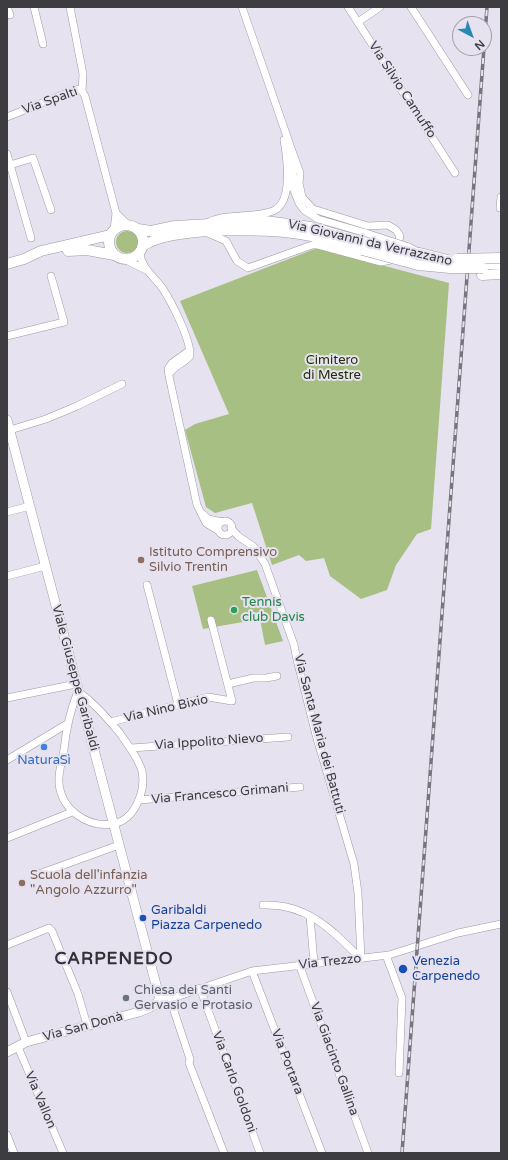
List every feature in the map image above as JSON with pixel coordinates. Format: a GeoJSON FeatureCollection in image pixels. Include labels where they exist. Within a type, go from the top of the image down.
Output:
{"type":"FeatureCollection","features":[{"type":"Feature","properties":{"kind":"main road"},"geometry":{"type":"LineString","coordinates":[[7,264],[24,259],[78,250],[114,255],[126,260],[136,257],[142,250],[143,237],[138,229],[128,225],[118,227],[112,233],[41,251],[24,259]]}},
{"type":"Feature","properties":{"kind":"main road","name":"Via Giovanni da Verrazzano"},"geometry":{"type":"LineString","coordinates":[[138,229],[151,231],[175,226],[286,232],[364,242],[406,254],[420,253],[449,264]]}},
{"type":"Feature","properties":{"kind":"main road","name":"Via Giovanni da Verrazzano"},"geometry":{"type":"LineString","coordinates":[[142,250],[157,238],[206,228]]}},
{"type":"Feature","properties":{"kind":"main road"},"geometry":{"type":"LineString","coordinates":[[112,233],[109,246],[114,255]]}},
{"type":"Feature","properties":{"kind":"main road","name":"Via Giovanni da Verrazzano"},"geometry":{"type":"LineString","coordinates":[[364,242],[418,264],[460,264],[482,269]]}},
{"type":"Feature","properties":{"kind":"main road"},"geometry":{"type":"LineString","coordinates":[[449,264],[501,258]]}},
{"type":"Feature","properties":{"kind":"main road"},"geometry":{"type":"LineString","coordinates":[[418,264],[449,272],[501,268]]}},
{"type":"Feature","properties":{"kind":"main road"},"geometry":{"type":"LineString","coordinates":[[449,264],[482,269],[501,274]]}},
{"type":"Feature","properties":{"kind":"main road"},"geometry":{"type":"LineString","coordinates":[[482,269],[501,264]]}},
{"type":"Feature","properties":{"kind":"street"},"geometry":{"type":"LineString","coordinates":[[8,7],[10,15]]}},
{"type":"Feature","properties":{"kind":"street"},"geometry":{"type":"LineString","coordinates":[[34,7],[42,44]]}},
{"type":"Feature","properties":{"kind":"street","name":"Via Spalti"},"geometry":{"type":"LineString","coordinates":[[7,117],[72,91],[78,89],[82,91],[83,74],[70,7]]}},
{"type":"Feature","properties":{"kind":"street"},"geometry":{"type":"LineString","coordinates":[[242,7],[300,173],[300,190],[307,203],[319,212],[368,226],[388,225],[393,227],[400,236],[394,257],[391,260],[381,262],[324,246],[312,245],[248,268],[240,264],[226,241],[206,228],[222,217],[267,213],[282,205],[286,193],[288,169],[283,125]]}},
{"type":"Feature","properties":{"kind":"street","name":"Via Silvio Camuffo"},"geometry":{"type":"LineString","coordinates":[[348,7],[455,173]]}},
{"type":"Feature","properties":{"kind":"street"},"geometry":{"type":"LineString","coordinates":[[358,22],[380,7]]}},
{"type":"Feature","properties":{"kind":"street"},"geometry":{"type":"LineString","coordinates":[[411,7],[468,95]]}},
{"type":"Feature","properties":{"kind":"street"},"geometry":{"type":"LineString","coordinates":[[82,91],[85,96],[116,213],[112,233]]}},
{"type":"Feature","properties":{"kind":"street"},"geometry":{"type":"LineString","coordinates":[[292,151],[294,188],[299,203],[304,210],[318,219],[364,242]]}},
{"type":"Feature","properties":{"kind":"street"},"geometry":{"type":"LineString","coordinates":[[7,154],[31,238]]}},
{"type":"Feature","properties":{"kind":"street"},"geometry":{"type":"LineString","coordinates":[[10,165],[33,158],[51,210]]}},
{"type":"Feature","properties":{"kind":"street"},"geometry":{"type":"LineString","coordinates":[[500,208],[501,197]]}},
{"type":"Feature","properties":{"kind":"street"},"geometry":{"type":"LineString","coordinates":[[116,213],[128,225]]}},
{"type":"Feature","properties":{"kind":"street"},"geometry":{"type":"LineString","coordinates":[[142,250],[141,261],[164,290],[187,338],[190,350],[185,356],[172,363],[168,369],[199,509],[206,523],[222,534],[230,534],[241,538]]}},
{"type":"Feature","properties":{"kind":"street"},"geometry":{"type":"LineString","coordinates":[[126,260],[148,271]]}},
{"type":"Feature","properties":{"kind":"street"},"geometry":{"type":"LineString","coordinates":[[7,336],[64,322],[51,276]]}},
{"type":"Feature","properties":{"kind":"street"},"geometry":{"type":"LineString","coordinates":[[8,425],[46,419],[71,409],[122,384]]}},
{"type":"Feature","properties":{"kind":"street","name":"Viale Giuseppe Garibaldi"},"geometry":{"type":"LineString","coordinates":[[8,425],[158,990],[159,1001]]}},
{"type":"Feature","properties":{"kind":"street"},"geometry":{"type":"LineString","coordinates":[[7,512],[30,506]]}},
{"type":"Feature","properties":{"kind":"street"},"geometry":{"type":"LineString","coordinates":[[199,509],[208,519],[228,523],[231,528],[230,533],[226,535]]}},
{"type":"Feature","properties":{"kind":"street"},"geometry":{"type":"LineString","coordinates":[[219,531],[219,525],[222,522]]}},
{"type":"Feature","properties":{"kind":"street","name":"Via Santa Maria dei Battuti"},"geometry":{"type":"LineString","coordinates":[[231,528],[241,538],[254,547],[265,564],[294,644],[316,735],[354,864],[358,893],[361,959]]}},
{"type":"Feature","properties":{"kind":"street"},"geometry":{"type":"LineString","coordinates":[[7,576],[45,566]]}},
{"type":"Feature","properties":{"kind":"street"},"geometry":{"type":"LineString","coordinates":[[147,585],[178,704]]}},
{"type":"Feature","properties":{"kind":"street","name":"Via Nino Bixio"},"geometry":{"type":"LineString","coordinates":[[111,722],[208,697],[232,702],[211,620]]}},
{"type":"Feature","properties":{"kind":"street"},"geometry":{"type":"LineString","coordinates":[[228,684],[253,678],[277,676]]}},
{"type":"Feature","properties":{"kind":"street"},"geometry":{"type":"LineString","coordinates":[[7,698],[77,688]]}},
{"type":"Feature","properties":{"kind":"street"},"geometry":{"type":"LineString","coordinates":[[77,688],[111,722],[131,748],[142,770],[143,785],[140,800],[132,812],[114,824],[99,824],[85,820],[72,812],[63,799],[59,782],[67,724],[77,688]]}},
{"type":"Feature","properties":{"kind":"street"},"geometry":{"type":"LineString","coordinates":[[7,760],[67,724]]}},
{"type":"Feature","properties":{"kind":"street","name":"Via Ippolito Nievo"},"geometry":{"type":"LineString","coordinates":[[131,748],[288,737]]}},
{"type":"Feature","properties":{"kind":"street","name":"Via Francesco Grimani"},"geometry":{"type":"LineString","coordinates":[[140,800],[300,787]]}},
{"type":"Feature","properties":{"kind":"street"},"geometry":{"type":"LineString","coordinates":[[7,838],[72,812]]}},
{"type":"Feature","properties":{"kind":"street"},"geometry":{"type":"LineString","coordinates":[[36,875],[119,845]]}},
{"type":"Feature","properties":{"kind":"street"},"geometry":{"type":"LineString","coordinates":[[263,905],[290,908],[310,916],[329,928],[361,959]]}},
{"type":"Feature","properties":{"kind":"street"},"geometry":{"type":"LineString","coordinates":[[310,916],[314,963]]}},
{"type":"Feature","properties":{"kind":"street","name":"Via Trezzo"},"geometry":{"type":"LineString","coordinates":[[159,1001],[170,999],[252,971],[299,964],[361,959],[386,955],[410,950],[458,933],[501,924]]}},
{"type":"Feature","properties":{"kind":"street"},"geometry":{"type":"LineString","coordinates":[[7,946],[49,928],[52,931],[78,994],[87,1025]]}},
{"type":"Feature","properties":{"kind":"street"},"geometry":{"type":"LineString","coordinates":[[386,955],[402,998],[399,1073]]}},
{"type":"Feature","properties":{"kind":"street","name":"Via Giacinto Gallina"},"geometry":{"type":"LineString","coordinates":[[299,964],[368,1153]]}},
{"type":"Feature","properties":{"kind":"street","name":"Via Portara"},"geometry":{"type":"LineString","coordinates":[[252,971],[322,1153]]}},
{"type":"Feature","properties":{"kind":"street","name":"Via Carlo Goldoni"},"geometry":{"type":"LineString","coordinates":[[200,988],[260,1153]]}},
{"type":"Feature","properties":{"kind":"street","name":"Via Vallon"},"geometry":{"type":"LineString","coordinates":[[7,992],[22,1044],[63,1153]]}},
{"type":"Feature","properties":{"kind":"street"},"geometry":{"type":"LineString","coordinates":[[170,999],[190,1059],[189,1063],[224,1153]]}},
{"type":"Feature","properties":{"kind":"street","name":"Via San Donà"},"geometry":{"type":"LineString","coordinates":[[7,1052],[22,1044],[139,1012],[153,1006],[159,1001]]}},
{"type":"Feature","properties":{"kind":"street"},"geometry":{"type":"LineString","coordinates":[[7,1135],[14,1153]]}},
{"type":"Feature","properties":{"kind":"green space"},"geometry":{"type":"Polygon","coordinates":[[[127,231],[135,234],[138,242],[135,250],[127,253],[119,250],[116,242],[119,234],[127,231]]]}},
{"type":"Feature","properties":{"kind":"green space","name":"Cimitero di Mestre"},"geometry":{"type":"Polygon","coordinates":[[[317,248],[449,283],[431,529],[417,534],[396,565],[387,590],[361,599],[330,576],[324,558],[306,561],[299,555],[272,565],[252,503],[215,513],[206,507],[185,430],[195,424],[229,414],[180,301],[317,248]]]}},
{"type":"Feature","properties":{"kind":"green space","name":"Tennis club Davis"},"geometry":{"type":"Polygon","coordinates":[[[257,570],[283,641],[265,645],[260,619],[203,629],[192,586],[257,570]]]}},
{"type":"Feature","properties":{"kind":"railway"},"geometry":{"type":"LineString","coordinates":[[402,1153],[487,7]]}},
{"type":"Feature","properties":{"kind":"place","name":"Istituto Comprensivo Silvio Trentin"},"geometry":{"type":"Point","coordinates":[141,560]}},
{"type":"Feature","properties":{"kind":"place","name":"Tennis club Davis"},"geometry":{"type":"Point","coordinates":[234,610]}},
{"type":"Feature","properties":{"kind":"place","name":"NaturaSì"},"geometry":{"type":"Point","coordinates":[44,747]}},
{"type":"Feature","properties":{"kind":"place","name":"Scuola dell'infanzia \"Angolo Azzurro\""},"geometry":{"type":"Point","coordinates":[22,883]}},
{"type":"Feature","properties":{"kind":"place","name":"Garibaldi Piazza Carpenedo"},"geometry":{"type":"Point","coordinates":[143,918]}},
{"type":"Feature","properties":{"kind":"place","name":"Venezia Carpenedo"},"geometry":{"type":"Point","coordinates":[403,969]}},
{"type":"Feature","properties":{"kind":"place","name":"Chiesa dei Santi Gervasio e Protasio"},"geometry":{"type":"Point","coordinates":[126,998]}},
{"type":"Feature","properties":{"kind":"district","name":"CARPENEDO"},"geometry":{"type":"Point","coordinates":[114,960]}}]}
